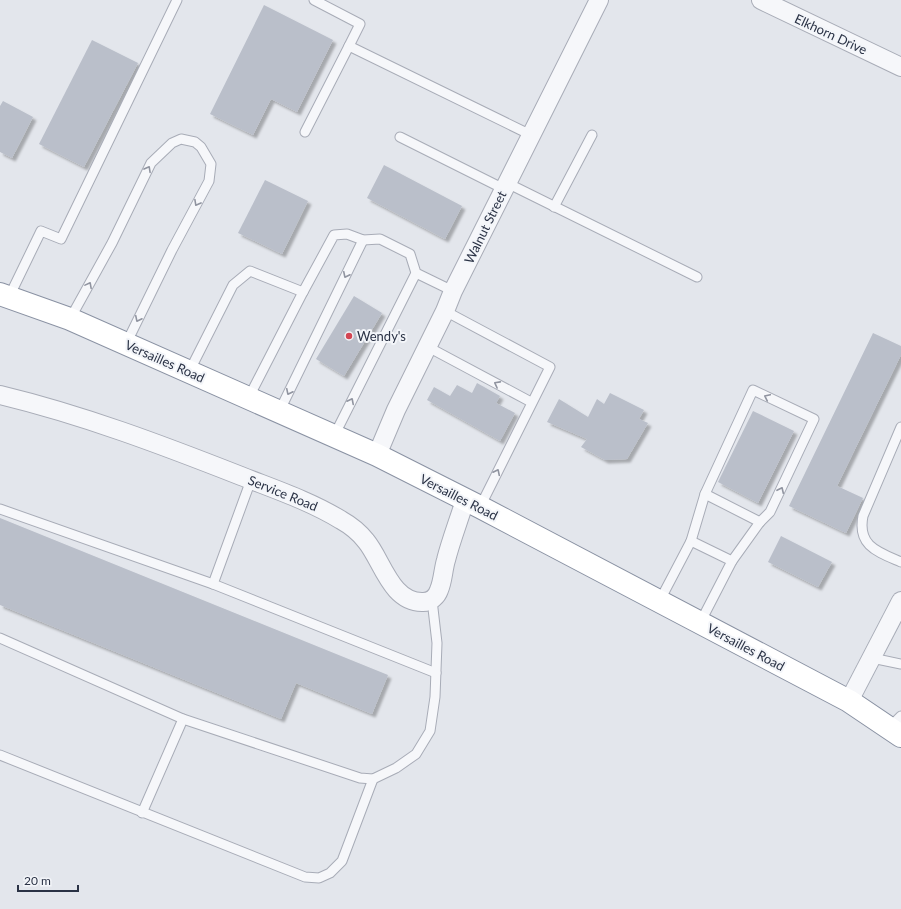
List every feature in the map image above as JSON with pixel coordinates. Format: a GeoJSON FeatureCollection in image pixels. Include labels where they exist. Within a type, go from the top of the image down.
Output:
{"type":"FeatureCollection","features":[{"type":"Feature","properties":{"kind":"highway","name":"Versailles Road"},"geometry":{"type":"LineString","coordinates":[[4,295],[70,319],[377,455],[897,727]]}},
{"type":"Feature","properties":{"kind":"street","name":"Walnut Street"},"geometry":{"type":"LineString","coordinates":[[377,455],[396,410],[428,347],[453,291],[599,0]]}},
{"type":"Feature","properties":{"kind":"street","name":"Elkhorn Drive"},"geometry":{"type":"LineString","coordinates":[[769,2],[901,66]]}},
{"type":"Feature","properties":{"kind":"street","name":"Service Road"},"geometry":{"type":"LineString","coordinates":[[0,395],[115,428],[251,480],[330,513],[351,526],[366,541],[385,575],[394,587],[405,596],[414,600],[423,602],[432,600]]}},
{"type":"Feature","properties":{"kind":"street"},"geometry":{"type":"LineString","coordinates":[[432,600],[439,591],[446,561],[472,504]]}},
{"type":"Feature","properties":{"kind":"street"},"geometry":{"type":"LineString","coordinates":[[849,701],[901,601]]}},
{"type":"Feature","properties":{"kind":"lane"},"geometry":{"type":"LineString","coordinates":[[4,295],[41,231],[61,239],[177,0]]}},
{"type":"Feature","properties":{"kind":"lane"},"geometry":{"type":"LineString","coordinates":[[305,132],[360,24],[314,0]]}},
{"type":"Feature","properties":{"kind":"lane"},"geometry":{"type":"LineString","coordinates":[[349,46],[531,135]]}},
{"type":"Feature","properties":{"kind":"lane"},"geometry":{"type":"LineString","coordinates":[[554,207],[592,135]]}},
{"type":"Feature","properties":{"kind":"lane"},"geometry":{"type":"LineString","coordinates":[[400,137],[554,207],[697,277]]}},
{"type":"Feature","properties":{"kind":"lane"},"geometry":{"type":"LineString","coordinates":[[70,319],[112,243],[151,164],[172,143],[181,139],[195,142],[201,147],[211,164],[209,181],[172,250],[126,344]]}},
{"type":"Feature","properties":{"kind":"lane"},"geometry":{"type":"LineString","coordinates":[[249,397],[334,235],[347,234],[363,240],[380,238],[410,254],[416,273],[333,436]]}},
{"type":"Feature","properties":{"kind":"lane"},"geometry":{"type":"LineString","coordinates":[[280,412],[363,240]]}},
{"type":"Feature","properties":{"kind":"lane"},"geometry":{"type":"LineString","coordinates":[[190,372],[233,285],[250,271],[303,292]]}},
{"type":"Feature","properties":{"kind":"lane"},"geometry":{"type":"LineString","coordinates":[[416,273],[453,291]]}},
{"type":"Feature","properties":{"kind":"lane"},"geometry":{"type":"LineString","coordinates":[[445,311],[550,367],[472,504]]}},
{"type":"Feature","properties":{"kind":"lane"},"geometry":{"type":"LineString","coordinates":[[428,347],[531,402]]}},
{"type":"Feature","properties":{"kind":"lane"},"geometry":{"type":"LineString","coordinates":[[659,602],[691,541],[706,494],[753,390],[814,419],[770,512],[760,522],[732,560],[700,623]]}},
{"type":"Feature","properties":{"kind":"lane"},"geometry":{"type":"LineString","coordinates":[[901,427],[863,516],[861,527],[862,535],[868,544],[878,552],[901,562]]}},
{"type":"Feature","properties":{"kind":"lane"},"geometry":{"type":"LineString","coordinates":[[213,584],[251,480]]}},
{"type":"Feature","properties":{"kind":"lane"},"geometry":{"type":"LineString","coordinates":[[706,494],[760,522]]}},
{"type":"Feature","properties":{"kind":"lane"},"geometry":{"type":"LineString","coordinates":[[0,509],[213,584],[436,673]]}},
{"type":"Feature","properties":{"kind":"lane"},"geometry":{"type":"LineString","coordinates":[[691,541],[732,560]]}},
{"type":"Feature","properties":{"kind":"lane"},"geometry":{"type":"LineString","coordinates":[[1,640],[183,719],[360,778],[373,779],[396,768],[416,754],[430,731],[435,697],[437,643],[432,600]]}},
{"type":"Feature","properties":{"kind":"lane"},"geometry":{"type":"LineString","coordinates":[[872,658],[901,664]]}},
{"type":"Feature","properties":{"kind":"lane"},"geometry":{"type":"LineString","coordinates":[[142,813],[183,719]]}},
{"type":"Feature","properties":{"kind":"lane"},"geometry":{"type":"LineString","coordinates":[[0,755],[305,877],[319,878],[330,873],[342,861],[373,779]]}},
{"type":"Feature","properties":{"kind":"building"},"geometry":{"type":"Polygon","coordinates":[[[264,5],[333,40],[297,112],[271,99],[253,135],[210,114],[264,5]]]}},
{"type":"Feature","properties":{"kind":"building"},"geometry":{"type":"Polygon","coordinates":[[[92,40],[138,63],[84,167],[39,144],[92,40]]]}},
{"type":"Feature","properties":{"kind":"building"},"geometry":{"type":"Polygon","coordinates":[[[3,101],[33,117],[12,158],[0,152],[0,106],[3,101]]]}},
{"type":"Feature","properties":{"kind":"building"},"geometry":{"type":"Polygon","coordinates":[[[384,165],[462,206],[445,239],[367,198],[384,165]]]}},
{"type":"Feature","properties":{"kind":"building"},"geometry":{"type":"Polygon","coordinates":[[[265,180],[308,201],[282,254],[238,233],[265,180]]]}},
{"type":"Feature","properties":{"kind":"building","name":"Wendy's"},"geometry":{"type":"Polygon","coordinates":[[[354,296],[382,313],[344,376],[316,359],[354,296]]]}},
{"type":"Feature","properties":{"kind":"building"},"geometry":{"type":"Polygon","coordinates":[[[873,333],[901,346],[901,355],[837,486],[863,498],[846,533],[789,506],[873,333]]]}},
{"type":"Feature","properties":{"kind":"building"},"geometry":{"type":"Polygon","coordinates":[[[477,383],[500,396],[496,403],[515,413],[500,441],[427,400],[434,387],[450,396],[457,385],[472,393],[477,383]]]}},
{"type":"Feature","properties":{"kind":"building"},"geometry":{"type":"Polygon","coordinates":[[[610,393],[644,410],[639,419],[648,423],[627,459],[605,460],[581,447],[587,439],[547,422],[559,399],[588,417],[597,399],[604,404],[610,393]]]}},
{"type":"Feature","properties":{"kind":"building"},"geometry":{"type":"Polygon","coordinates":[[[753,411],[794,431],[758,503],[718,482],[753,411]]]}},
{"type":"Feature","properties":{"kind":"building"},"geometry":{"type":"Polygon","coordinates":[[[0,518],[388,675],[372,714],[296,683],[281,719],[0,605],[0,518]]]}},
{"type":"Feature","properties":{"kind":"building"},"geometry":{"type":"Polygon","coordinates":[[[781,536],[832,562],[818,587],[768,562],[781,536]]]}},
{"type":"Feature","properties":{"kind":"place","name":"Wendy's"},"geometry":{"type":"Point","coordinates":[349,336]}}]}
